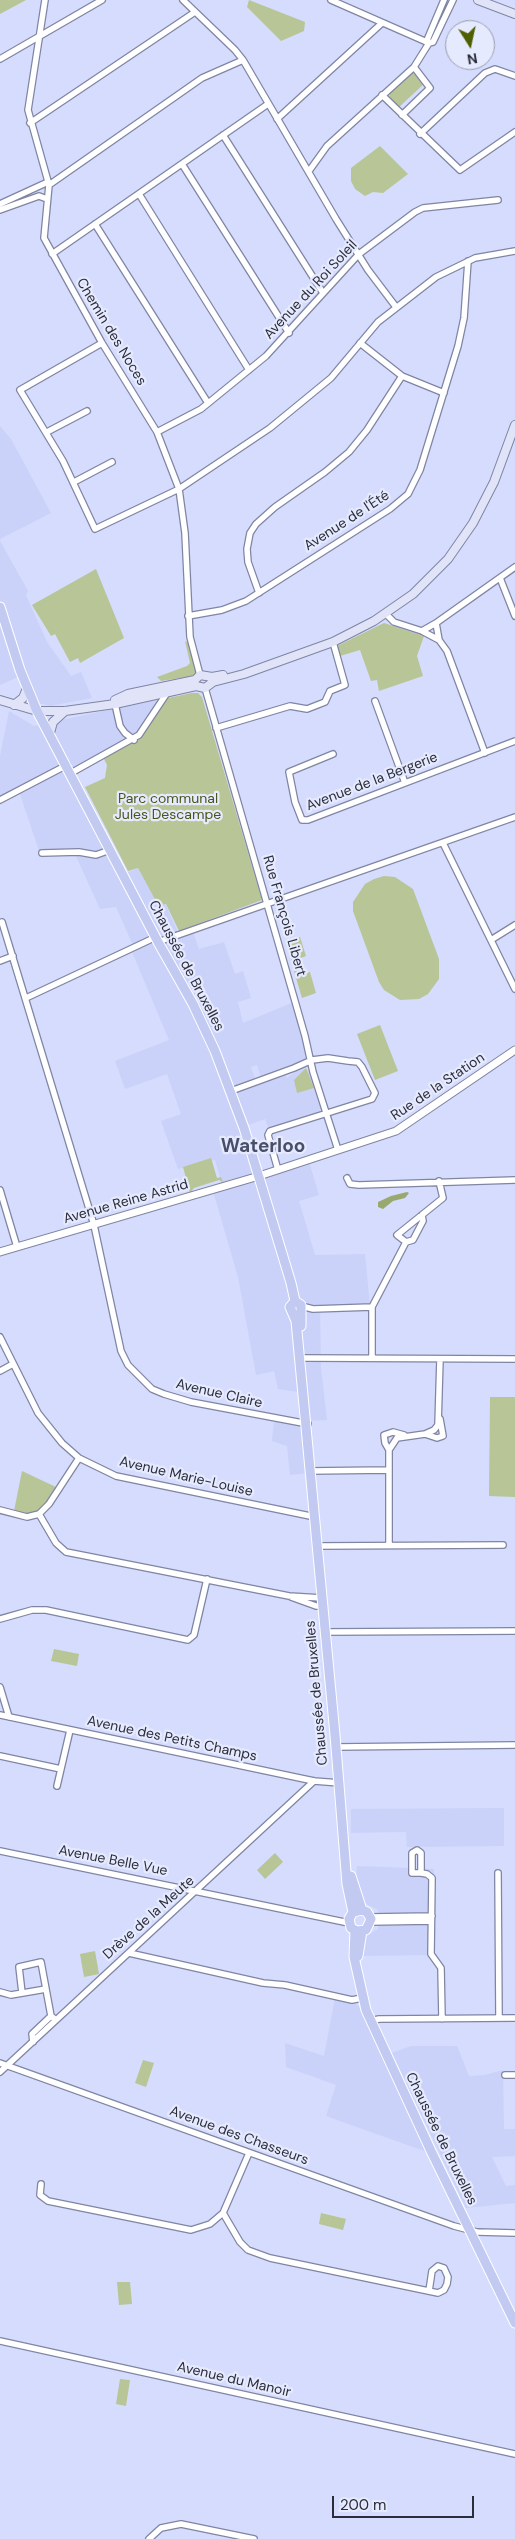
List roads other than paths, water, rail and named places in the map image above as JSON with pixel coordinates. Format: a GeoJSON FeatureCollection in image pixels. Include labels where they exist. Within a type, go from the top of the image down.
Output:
{"type":"FeatureCollection","features":[{"type":"Feature","properties":{"kind":"main road"},"geometry":{"type":"LineString","coordinates":[[478,0],[515,14]]}},
{"type":"Feature","properties":{"kind":"main road"},"geometry":{"type":"LineString","coordinates":[[0,700],[37,711],[65,711],[167,693],[263,667],[333,642],[386,614],[413,594],[434,575],[461,542],[488,496],[515,425]]}},
{"type":"Feature","properties":{"kind":"main road","name":"Chaussée de Bruxelles"},"geometry":{"type":"LineString","coordinates":[[0,606],[27,688],[37,711],[157,940],[193,1004],[231,1091],[259,1176],[297,1307],[311,1471],[317,1509],[315,1516],[340,1783],[347,1884],[355,1921],[353,1947],[362,1998],[370,2021],[515,2323]]}},
{"type":"Feature","properties":{"kind":"main road"},"geometry":{"type":"LineString","coordinates":[[112,703],[128,694],[202,682]]}},
{"type":"Feature","properties":{"kind":"main road"},"geometry":{"type":"LineString","coordinates":[[14,705],[23,698],[27,688]]}},
{"type":"Feature","properties":{"kind":"main road"},"geometry":{"type":"LineString","coordinates":[[50,733],[53,722],[65,711]]}},
{"type":"Feature","properties":{"kind":"main road","name":"Chaussée de Bruxelles"},"geometry":{"type":"LineString","coordinates":[[297,1307],[298,1340],[302,1362]]}},
{"type":"Feature","properties":{"kind":"main road"},"geometry":{"type":"LineString","coordinates":[[355,1921],[370,1919]]}},
{"type":"Feature","properties":{"kind":"main road"},"geometry":{"type":"LineString","coordinates":[[355,1921],[370,1919]]}},
{"type":"Feature","properties":{"kind":"street","name":"Chemin des Noces"},"geometry":{"type":"LineString","coordinates":[[45,0],[28,99],[30,123],[49,184],[44,238],[102,343],[157,432],[179,489],[185,533],[190,637],[202,682]]}},
{"type":"Feature","properties":{"kind":"street"},"geometry":{"type":"LineString","coordinates":[[0,59],[102,0]]}},
{"type":"Feature","properties":{"kind":"street"},"geometry":{"type":"LineString","coordinates":[[183,0],[236,50],[243,60],[359,254],[396,307]]}},
{"type":"Feature","properties":{"kind":"street"},"geometry":{"type":"LineString","coordinates":[[331,0],[429,43]]}},
{"type":"Feature","properties":{"kind":"street"},"geometry":{"type":"LineString","coordinates":[[429,43],[428,40],[444,0]]}},
{"type":"Feature","properties":{"kind":"street"},"geometry":{"type":"LineString","coordinates":[[309,171],[327,146],[414,67],[429,43],[433,42],[453,0]]}},
{"type":"Feature","properties":{"kind":"street"},"geometry":{"type":"LineString","coordinates":[[30,123],[195,12]]}},
{"type":"Feature","properties":{"kind":"street"},"geometry":{"type":"LineString","coordinates":[[277,119],[382,23]]}},
{"type":"Feature","properties":{"kind":"street"},"geometry":{"type":"LineString","coordinates":[[0,204],[49,184],[202,78],[243,60]]}},
{"type":"Feature","properties":{"kind":"street"},"geometry":{"type":"LineString","coordinates":[[402,115],[430,88],[414,67]]}},
{"type":"Feature","properties":{"kind":"street"},"geometry":{"type":"LineString","coordinates":[[420,134],[485,73],[495,70],[515,76]]}},
{"type":"Feature","properties":{"kind":"street"},"geometry":{"type":"LineString","coordinates":[[382,95],[420,134],[460,170],[515,132]]}},
{"type":"Feature","properties":{"kind":"street"},"geometry":{"type":"LineString","coordinates":[[52,254],[268,104]]}},
{"type":"Feature","properties":{"kind":"street"},"geometry":{"type":"LineString","coordinates":[[223,135],[323,293]]}},
{"type":"Feature","properties":{"kind":"street"},"geometry":{"type":"LineString","coordinates":[[182,164],[289,333]]}},
{"type":"Feature","properties":{"kind":"street"},"geometry":{"type":"LineString","coordinates":[[138,194],[250,370]]}},
{"type":"Feature","properties":{"kind":"street"},"geometry":{"type":"LineString","coordinates":[[0,210],[39,196],[48,199]]}},
{"type":"Feature","properties":{"kind":"street","name":"Avenue du Roi Soleil"},"geometry":{"type":"LineString","coordinates":[[157,432],[208,403],[250,370],[289,333],[359,254],[418,209],[498,200]]}},
{"type":"Feature","properties":{"kind":"street"},"geometry":{"type":"LineString","coordinates":[[95,224],[208,403]]}},
{"type":"Feature","properties":{"kind":"street"},"geometry":{"type":"LineString","coordinates":[[102,343],[20,390],[47,432],[74,482],[95,529],[179,489],[270,428],[331,378],[360,343],[396,307],[436,277],[468,261],[515,251]]}},
{"type":"Feature","properties":{"kind":"street","name":"Avenue de l'Été"},"geometry":{"type":"LineString","coordinates":[[188,616],[233,606],[259,593],[390,509],[408,494],[420,470],[444,393],[464,318],[468,261]]}},
{"type":"Feature","properties":{"kind":"street"},"geometry":{"type":"LineString","coordinates":[[360,343],[402,376],[444,393]]}},
{"type":"Feature","properties":{"kind":"street"},"geometry":{"type":"LineString","coordinates":[[259,593],[248,562],[247,549],[250,534],[256,524],[275,507],[326,472],[349,452],[367,430],[402,376]]}},
{"type":"Feature","properties":{"kind":"street"},"geometry":{"type":"LineString","coordinates":[[47,432],[87,411]]}},
{"type":"Feature","properties":{"kind":"street"},"geometry":{"type":"LineString","coordinates":[[74,482],[112,462]]}},
{"type":"Feature","properties":{"kind":"street"},"geometry":{"type":"LineString","coordinates":[[422,631],[515,567]]}},
{"type":"Feature","properties":{"kind":"street"},"geometry":{"type":"LineString","coordinates":[[500,578],[515,616]]}},
{"type":"Feature","properties":{"kind":"street"},"geometry":{"type":"LineString","coordinates":[[386,614],[398,624],[422,631],[439,640]]}},
{"type":"Feature","properties":{"kind":"street"},"geometry":{"type":"LineString","coordinates":[[436,623],[439,640],[447,651],[485,753]]}},
{"type":"Feature","properties":{"kind":"street"},"geometry":{"type":"LineString","coordinates":[[216,728],[290,706],[307,709],[325,702],[330,691],[345,685],[333,642]]}},
{"type":"Feature","properties":{"kind":"street","name":"Rue François Libert"},"geometry":{"type":"LineString","coordinates":[[202,682],[268,904],[312,1060],[313,1072],[338,1150]]}},
{"type":"Feature","properties":{"kind":"street"},"geometry":{"type":"LineString","coordinates":[[0,800],[134,740],[140,735],[167,693]]}},
{"type":"Feature","properties":{"kind":"street"},"geometry":{"type":"LineString","coordinates":[[375,701],[405,783]]}},
{"type":"Feature","properties":{"kind":"street"},"geometry":{"type":"LineString","coordinates":[[112,703],[120,726],[134,740]]}},
{"type":"Feature","properties":{"kind":"street","name":"Avenue de la Bergerie"},"geometry":{"type":"LineString","coordinates":[[333,754],[289,772],[295,802],[302,820],[308,820],[515,742]]}},
{"type":"Feature","properties":{"kind":"street"},"geometry":{"type":"LineString","coordinates":[[26,998],[157,940],[268,904],[515,817]]}},
{"type":"Feature","properties":{"kind":"street"},"geometry":{"type":"LineString","coordinates":[[443,843],[515,989]]}},
{"type":"Feature","properties":{"kind":"street"},"geometry":{"type":"LineString","coordinates":[[42,854],[79,852],[96,854],[110,850]]}},
{"type":"Feature","properties":{"kind":"street","name":"Avenue Claire"},"geometry":{"type":"LineString","coordinates":[[2,922],[94,1225],[122,1351],[128,1365],[152,1389],[191,1402],[307,1424]]}},
{"type":"Feature","properties":{"kind":"street"},"geometry":{"type":"LineString","coordinates":[[491,940],[515,925]]}},
{"type":"Feature","properties":{"kind":"street"},"geometry":{"type":"LineString","coordinates":[[0,961],[13,956]]}},
{"type":"Feature","properties":{"kind":"street","name":"Rue de la Station"},"geometry":{"type":"LineString","coordinates":[[259,1176],[396,1131],[515,1050]]}},
{"type":"Feature","properties":{"kind":"street"},"geometry":{"type":"LineString","coordinates":[[231,1091],[312,1060],[328,1058],[358,1062],[375,1093],[372,1099],[270,1131],[268,1135],[278,1170]]}},
{"type":"Feature","properties":{"kind":"street","name":"Avenue Reine Astrid"},"geometry":{"type":"LineString","coordinates":[[0,1252],[259,1176]]}},
{"type":"Feature","properties":{"kind":"street"},"geometry":{"type":"LineString","coordinates":[[347,1178],[350,1184],[359,1185],[515,1180]]}},
{"type":"Feature","properties":{"kind":"street"},"geometry":{"type":"LineString","coordinates":[[406,1242],[397,1235],[442,1198],[439,1181]]}},
{"type":"Feature","properties":{"kind":"street"},"geometry":{"type":"LineString","coordinates":[[0,1190],[17,1247]]}},
{"type":"Feature","properties":{"kind":"street"},"geometry":{"type":"LineString","coordinates":[[372,1358],[372,1307],[406,1242],[413,1240],[422,1221],[422,1216]]}},
{"type":"Feature","properties":{"kind":"street"},"geometry":{"type":"LineString","coordinates":[[297,1307],[313,1309],[372,1307]]}},
{"type":"Feature","properties":{"kind":"street","name":"Avenue Marie-Louise"},"geometry":{"type":"LineString","coordinates":[[0,1337],[38,1413],[62,1443],[80,1458],[116,1476],[261,1507],[315,1516]]}},
{"type":"Feature","properties":{"kind":"street"},"geometry":{"type":"LineString","coordinates":[[302,1362],[372,1358],[515,1359]]}},
{"type":"Feature","properties":{"kind":"street"},"geometry":{"type":"LineString","coordinates":[[389,1450],[385,1443],[384,1434],[393,1432],[405,1435],[425,1434],[438,1438],[443,1436],[440,1419],[440,1359]]}},
{"type":"Feature","properties":{"kind":"street"},"geometry":{"type":"LineString","coordinates":[[0,1371],[13,1364]]}},
{"type":"Feature","properties":{"kind":"street"},"geometry":{"type":"LineString","coordinates":[[425,1434],[434,1430],[440,1419]]}},
{"type":"Feature","properties":{"kind":"street"},"geometry":{"type":"LineString","coordinates":[[388,1545],[389,1450],[394,1440],[405,1435]]}},
{"type":"Feature","properties":{"kind":"street"},"geometry":{"type":"LineString","coordinates":[[0,1510],[27,1517],[39,1514],[50,1504],[80,1458]]}},
{"type":"Feature","properties":{"kind":"street"},"geometry":{"type":"LineString","coordinates":[[311,1471],[388,1470]]}},
{"type":"Feature","properties":{"kind":"street"},"geometry":{"type":"LineString","coordinates":[[39,1514],[56,1544],[66,1552],[323,1602]]}},
{"type":"Feature","properties":{"kind":"street"},"geometry":{"type":"LineString","coordinates":[[318,1546],[503,1545]]}},
{"type":"Feature","properties":{"kind":"street"},"geometry":{"type":"LineString","coordinates":[[0,1619],[32,1610],[46,1610],[188,1640],[194,1636],[207,1579]]}},
{"type":"Feature","properties":{"kind":"street"},"geometry":{"type":"LineString","coordinates":[[325,1632],[515,1631]]}},
{"type":"Feature","properties":{"kind":"street"},"geometry":{"type":"LineString","coordinates":[[0,1687],[9,1717]]}},
{"type":"Feature","properties":{"kind":"street","name":"Avenue des Petits Champs"},"geometry":{"type":"LineString","coordinates":[[0,1715],[314,1781],[340,1783]]}},
{"type":"Feature","properties":{"kind":"street"},"geometry":{"type":"LineString","coordinates":[[57,1786],[70,1730]]}},
{"type":"Feature","properties":{"kind":"street"},"geometry":{"type":"LineString","coordinates":[[336,1747],[515,1746]]}},
{"type":"Feature","properties":{"kind":"street"},"geometry":{"type":"LineString","coordinates":[[0,1756],[60,1769]]}},
{"type":"Feature","properties":{"kind":"street","name":"Drève de la Meute"},"geometry":{"type":"LineString","coordinates":[[0,2072],[33,2042],[53,2018],[129,1953],[314,1781]]}},
{"type":"Feature","properties":{"kind":"street","name":"Avenue Belle Vue"},"geometry":{"type":"LineString","coordinates":[[0,1851],[339,1920],[355,1921]]}},
{"type":"Feature","properties":{"kind":"street"},"geometry":{"type":"LineString","coordinates":[[421,1873],[427,1874],[432,1878],[431,1954],[441,1968],[442,2019]]}},
{"type":"Feature","properties":{"kind":"street"},"geometry":{"type":"LineString","coordinates":[[498,1873],[499,2018]]}},
{"type":"Feature","properties":{"kind":"street"},"geometry":{"type":"LineString","coordinates":[[370,1919],[432,1918]]}},
{"type":"Feature","properties":{"kind":"street"},"geometry":{"type":"LineString","coordinates":[[129,1953],[263,1983],[285,1985],[352,2000],[362,1998]]}},
{"type":"Feature","properties":{"kind":"street"},"geometry":{"type":"LineString","coordinates":[[22,1993],[19,1967],[39,1961],[43,1965],[46,1990],[53,2018]]}},
{"type":"Feature","properties":{"kind":"street"},"geometry":{"type":"LineString","coordinates":[[0,1992],[10,1995],[46,1990]]}},
{"type":"Feature","properties":{"kind":"street"},"geometry":{"type":"LineString","coordinates":[[370,2021],[379,2019],[515,2018]]}},
{"type":"Feature","properties":{"kind":"street","name":"Avenue des Chasseurs"},"geometry":{"type":"LineString","coordinates":[[0,2063],[470,2230],[515,2233]]}},
{"type":"Feature","properties":{"kind":"street"},"geometry":{"type":"LineString","coordinates":[[505,2075],[515,2075]]}},
{"type":"Feature","properties":{"kind":"street"},"geometry":{"type":"LineString","coordinates":[[41,2184],[40,2196],[48,2200],[182,2230],[200,2228],[210,2224],[223,2213],[249,2153]]}},
{"type":"Feature","properties":{"kind":"street"},"geometry":{"type":"LineString","coordinates":[[223,2213],[240,2242],[259,2255],[429,2291],[438,2292],[444,2290],[448,2277],[444,2268],[438,2266],[432,2271],[429,2291]]}},
{"type":"Feature","properties":{"kind":"street","name":"Avenue du Manoir"},"geometry":{"type":"LineString","coordinates":[[0,2341],[515,2454]]}},
{"type":"Feature","properties":{"kind":"street"},"geometry":{"type":"LineString","coordinates":[[149,2539],[161,2528],[181,2524],[254,2539]]}},
{"type":"Feature","properties":{"kind":"district","name":"Waterloo"},"geometry":{"type":"Point","coordinates":[263,1147]}},
{"type":"Feature","properties":{"kind":"park label","name":"Parc communal Jules Descampe"},"geometry":{"type":"Point","coordinates":[168,808]}}]}
